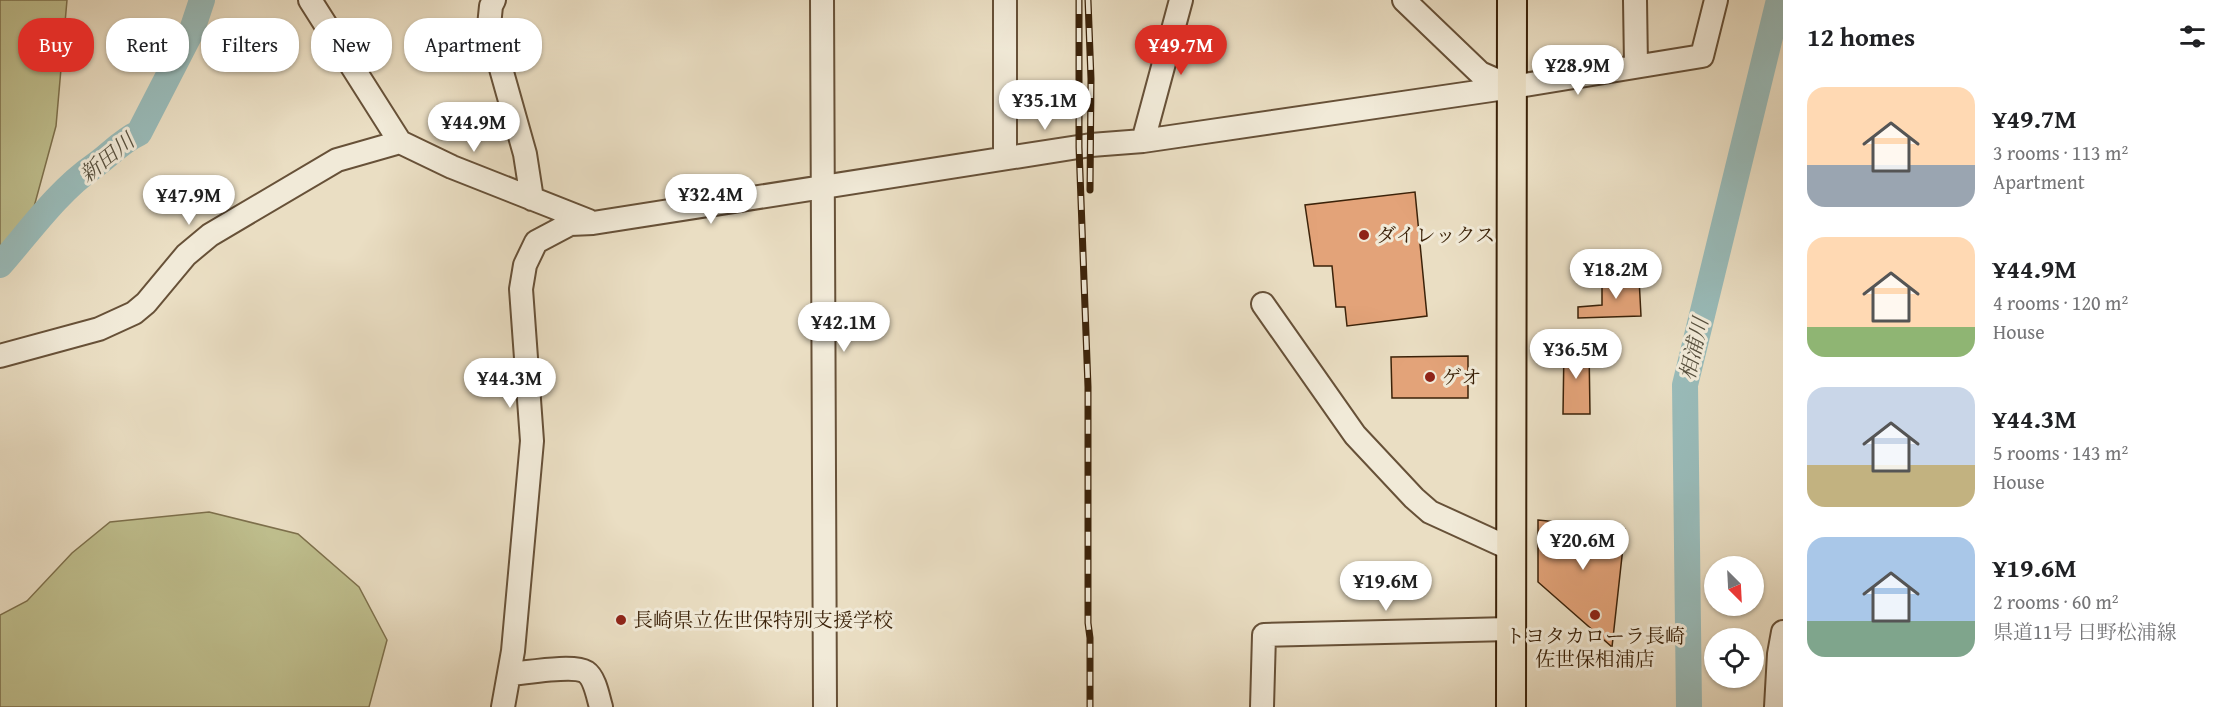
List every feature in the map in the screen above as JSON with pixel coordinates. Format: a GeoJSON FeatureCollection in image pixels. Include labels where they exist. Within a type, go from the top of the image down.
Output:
{"type":"FeatureCollection","features":[{"type":"Feature","properties":{"kind":"main road"},"geometry":{"type":"LineString","coordinates":[[1511,707],[1512,0]]}},
{"type":"Feature","properties":{"kind":"street"},"geometry":{"type":"LineString","coordinates":[[310,0],[400,142],[452,167],[593,223]]}},
{"type":"Feature","properties":{"kind":"street"},"geometry":{"type":"LineString","coordinates":[[494,0],[491,6],[489,26],[525,154],[532,199]]}},
{"type":"Feature","properties":{"kind":"street"},"geometry":{"type":"LineString","coordinates":[[822,0],[823,707]]}},
{"type":"Feature","properties":{"kind":"street"},"geometry":{"type":"LineString","coordinates":[[1005,0],[1005,158]]}},
{"type":"Feature","properties":{"kind":"street"},"geometry":{"type":"LineString","coordinates":[[1143,141],[1181,0]]}},
{"type":"Feature","properties":{"kind":"street"},"geometry":{"type":"LineString","coordinates":[[1404,0],[1480,73],[1512,87]]}},
{"type":"Feature","properties":{"kind":"street"},"geometry":{"type":"LineString","coordinates":[[1635,0],[1636,65]]}},
{"type":"Feature","properties":{"kind":"street"},"geometry":{"type":"LineString","coordinates":[[503,707],[513,651],[532,441],[521,289],[525,264],[536,242],[570,224],[593,223],[824,188],[1091,145],[1143,141],[1512,87],[1702,56],[1716,0]]}},
{"type":"Feature","properties":{"kind":"street"},"geometry":{"type":"LineString","coordinates":[[0,356],[99,329],[134,313],[146,303],[186,255],[210,235],[337,160],[400,142]]}},
{"type":"Feature","properties":{"kind":"street"},"geometry":{"type":"LineString","coordinates":[[1263,304],[1355,435],[1414,498],[1430,512],[1511,549]]}},
{"type":"Feature","properties":{"kind":"street"},"geometry":{"type":"LineString","coordinates":[[1262,707],[1264,635],[1510,629]]}},
{"type":"Feature","properties":{"kind":"street"},"geometry":{"type":"LineString","coordinates":[[1776,707],[1779,654],[1783,632]]}},
{"type":"Feature","properties":{"kind":"street"},"geometry":{"type":"LineString","coordinates":[[508,674],[574,669],[585,671],[592,678],[602,707]]}},
{"type":"Feature","properties":{"kind":"green space"},"geometry":{"type":"Polygon","coordinates":[[[0,0],[67,0],[65,18],[18,18],[18,72],[61,72],[56,126],[31,218],[0,266],[0,0]]]}},
{"type":"Feature","properties":{"kind":"green space"},"geometry":{"type":"Polygon","coordinates":[[[209,512],[298,534],[359,587],[387,640],[369,707],[0,707],[0,615],[27,601],[72,553],[110,522],[209,512]]]}},
{"type":"Feature","properties":{"kind":"building","name":"ダイレックス"},"geometry":{"type":"Polygon","coordinates":[[[1415,192],[1427,316],[1347,326],[1345,307],[1336,307],[1332,266],[1314,266],[1305,205],[1415,192]]]}},
{"type":"Feature","properties":{"kind":"building"},"geometry":{"type":"Polygon","coordinates":[[[1639,278],[1641,316],[1578,318],[1578,307],[1602,305],[1602,280],[1639,278]]]}},
{"type":"Feature","properties":{"kind":"building"},"geometry":{"type":"Polygon","coordinates":[[[1564,346],[1589,346],[1590,414],[1563,414],[1564,346]]]}},
{"type":"Feature","properties":{"kind":"building","name":"ゲオ"},"geometry":{"type":"Polygon","coordinates":[[[1468,356],[1468,398],[1392,398],[1391,357],[1468,356]]]}},
{"type":"Feature","properties":{"kind":"building","name":"トヨタカローラ長崎 佐世保相浦店"},"geometry":{"type":"Polygon","coordinates":[[[1538,520],[1625,529],[1612,647],[1538,582],[1538,520]]]}},
{"type":"Feature","properties":{"kind":"waterway","name":"新田川"},"geometry":{"type":"LineString","coordinates":[[0,265],[68,187],[121,144],[139,133],[192,30],[202,0]]}},
{"type":"Feature","properties":{"kind":"waterway","name":"相浦川"},"geometry":{"type":"LineString","coordinates":[[1689,707],[1685,385],[1779,0]]}},
{"type":"Feature","properties":{"kind":"railway"},"geometry":{"type":"LineString","coordinates":[[1079,0],[1079,147],[1088,387],[1090,707]]}},
{"type":"Feature","properties":{"kind":"railway"},"geometry":{"type":"LineString","coordinates":[[1088,0],[1091,79],[1090,190]]}},
{"type":"Feature","properties":{"kind":"place","name":"ダイレックス"},"geometry":{"type":"Point","coordinates":[1364,235]}},
{"type":"Feature","properties":{"kind":"place","name":"ゲオ"},"geometry":{"type":"Point","coordinates":[1430,377]}},
{"type":"Feature","properties":{"kind":"place","name":"トヨタカローラ長崎 佐世保相浦店"},"geometry":{"type":"Point","coordinates":[1595,615]}},
{"type":"Feature","properties":{"kind":"place","name":"長崎県立佐世保特別支援学校"},"geometry":{"type":"Point","coordinates":[621,620]}}]}
